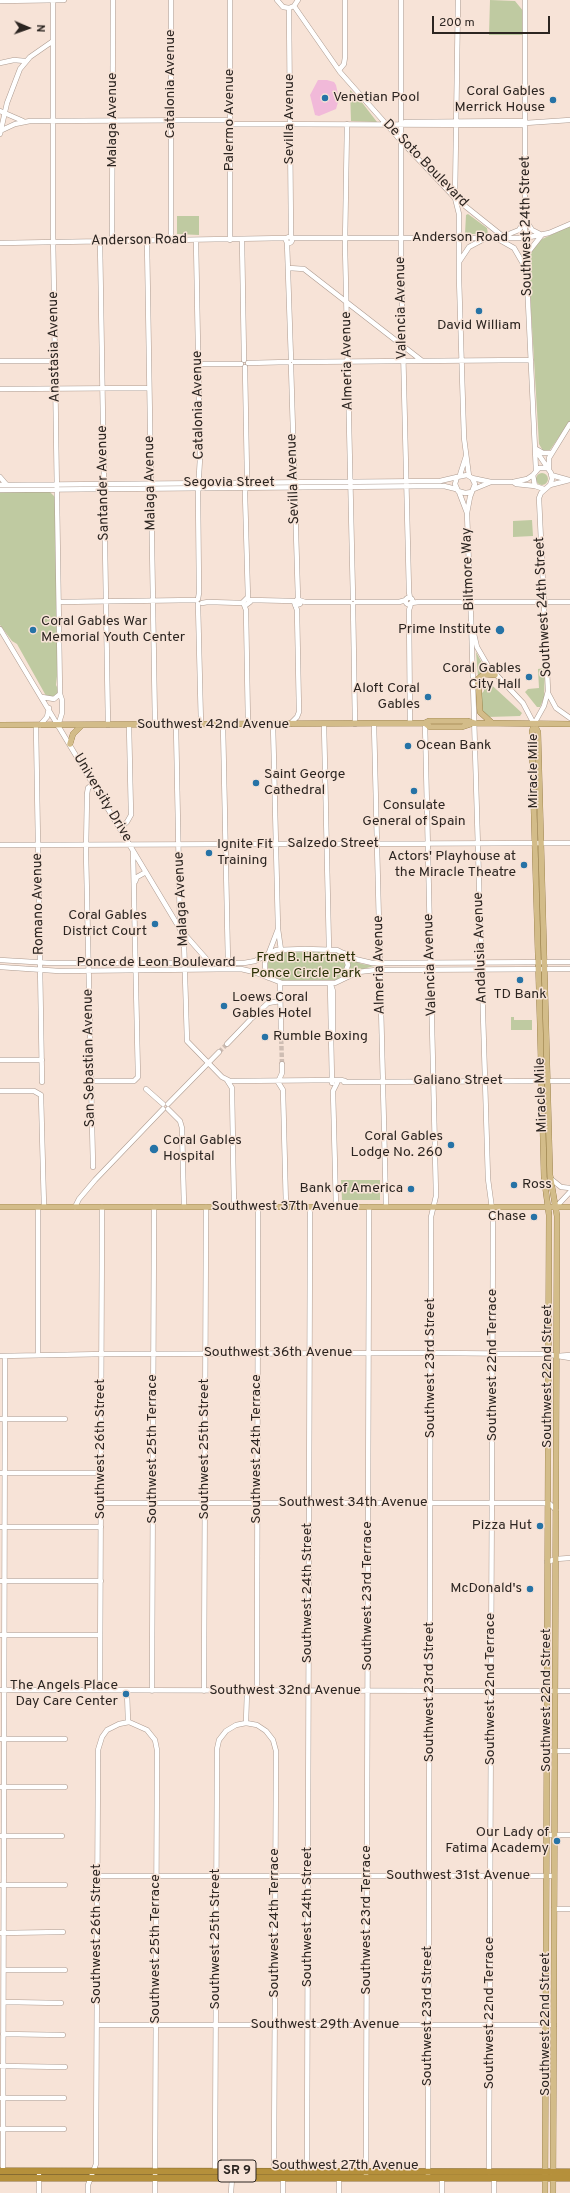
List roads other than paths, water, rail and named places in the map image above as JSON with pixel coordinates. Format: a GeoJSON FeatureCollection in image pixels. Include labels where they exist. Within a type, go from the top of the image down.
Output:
{"type":"FeatureCollection","features":[{"type":"Feature","properties":{"kind":"highway","name":"Southwest 27th Avenue"},"geometry":{"type":"LineString","coordinates":[[1,2174],[39,2174],[93,2171],[232,2178],[339,2178],[366,2175]]}},
{"type":"Feature","properties":{"kind":"highway","name":"Southwest 27th Avenue"},"geometry":{"type":"LineString","coordinates":[[1,2174],[16,2178],[39,2174],[90,2178],[215,2171],[307,2171],[366,2175],[428,2175],[452,2172],[503,2172],[545,2175]]}},
{"type":"Feature","properties":{"kind":"highway"},"geometry":{"type":"LineString","coordinates":[[283,2178],[293,2171]]}},
{"type":"Feature","properties":{"kind":"highway"},"geometry":{"type":"LineString","coordinates":[[266,2178],[274,2172]]}},
{"type":"Feature","properties":{"kind":"highway"},"geometry":{"type":"LineString","coordinates":[[442,2178],[445,2174],[452,2172]]}},
{"type":"Feature","properties":{"kind":"highway"},"geometry":{"type":"LineString","coordinates":[[481,2178],[489,2172]]}},
{"type":"Feature","properties":{"kind":"highway"},"geometry":{"type":"LineString","coordinates":[[494,2178],[496,2174],[503,2172]]}},
{"type":"Feature","properties":{"kind":"highway","name":"Southwest 27th Avenue"},"geometry":{"type":"LineString","coordinates":[[428,2175],[442,2178],[494,2178],[553,2175],[570,2172]]}},
{"type":"Feature","properties":{"kind":"highway","name":"Southwest 27th Avenue"},"geometry":{"type":"LineString","coordinates":[[553,2175],[570,2178]]}},
{"type":"Feature","properties":{"kind":"main road"},"geometry":{"type":"LineString","coordinates":[[492,723],[480,712],[478,679],[484,674],[495,676]]}},
{"type":"Feature","properties":{"kind":"main road","name":"Southwest 42nd Avenue"},"geometry":{"type":"LineString","coordinates":[[0,725],[425,724],[429,721],[570,724]]}},
{"type":"Feature","properties":{"kind":"main road","name":"Miracle Mile"},"geometry":{"type":"LineString","coordinates":[[534,724],[532,732],[538,843],[545,1081],[551,1179],[556,1207]]}},
{"type":"Feature","properties":{"kind":"main road"},"geometry":{"type":"LineString","coordinates":[[70,744],[73,734],[81,725]]}},
{"type":"Feature","properties":{"kind":"main road","name":"Miracle Mile"},"geometry":{"type":"LineString","coordinates":[[545,1081],[544,1177],[548,1207]]}},
{"type":"Feature","properties":{"kind":"main road","name":"Southwest 37th Avenue"},"geometry":{"type":"LineString","coordinates":[[0,1207],[570,1207]]}},
{"type":"Feature","properties":{"kind":"main road","name":"Southwest 22nd Street"},"geometry":{"type":"LineString","coordinates":[[545,2193],[548,1207]]}},
{"type":"Feature","properties":{"kind":"main road","name":"Southwest 22nd Street"},"geometry":{"type":"LineString","coordinates":[[553,2193],[556,1691],[556,1207]]}},
{"type":"Feature","properties":{"kind":"main road"},"geometry":{"type":"LineString","coordinates":[[547,1600],[556,1602]]}},
{"type":"Feature","properties":{"kind":"main road"},"geometry":{"type":"LineString","coordinates":[[546,1909],[554,1909]]}},
{"type":"Feature","properties":{"kind":"main road"},"geometry":{"type":"LineString","coordinates":[[546,2095],[554,2095]]}},
{"type":"Feature","properties":{"kind":"street","name":"Anastasia Avenue"},"geometry":{"type":"LineString","coordinates":[[53,0],[53,242],[60,694],[62,697],[62,713],[58,726]]}},
{"type":"Feature","properties":{"kind":"street"},"geometry":{"type":"LineString","coordinates":[[0,1],[64,0]]}},
{"type":"Feature","properties":{"kind":"street","name":"Malaga Avenue"},"geometry":{"type":"LineString","coordinates":[[112,241],[113,0]]}},
{"type":"Feature","properties":{"kind":"street","name":"Catalonia Avenue"},"geometry":{"type":"LineString","coordinates":[[171,0],[171,241]]}},
{"type":"Feature","properties":{"kind":"street","name":"Palermo Avenue"},"geometry":{"type":"LineString","coordinates":[[230,0],[230,240]]}},
{"type":"Feature","properties":{"kind":"street"},"geometry":{"type":"LineString","coordinates":[[277,0],[283,7],[292,7],[298,0]]}},
{"type":"Feature","properties":{"kind":"street"},"geometry":{"type":"LineString","coordinates":[[339,70],[344,64],[345,57],[346,0]]}},
{"type":"Feature","properties":{"kind":"street","name":"Valencia Avenue"},"geometry":{"type":"LineString","coordinates":[[401,0],[401,238],[409,602],[410,724]]}},
{"type":"Feature","properties":{"kind":"street"},"geometry":{"type":"LineString","coordinates":[[458,0],[458,123],[455,198],[459,209],[459,262],[466,456],[473,490],[491,482]]}},
{"type":"Feature","properties":{"kind":"street","name":"Southwest 24th Street"},"geometry":{"type":"LineString","coordinates":[[526,0],[525,238],[536,472]]}},
{"type":"Feature","properties":{"kind":"street","name":"De Soto Boulevard"},"geometry":{"type":"LineString","coordinates":[[292,7],[339,70],[385,124],[455,198],[505,238]]}},
{"type":"Feature","properties":{"kind":"street","name":"Sevilla Avenue"},"geometry":{"type":"LineString","coordinates":[[290,724],[298,715],[299,705],[289,268],[292,7]]}},
{"type":"Feature","properties":{"kind":"street"},"geometry":{"type":"LineString","coordinates":[[53,41],[26,61],[15,78],[2,112],[0,132],[24,122],[53,121],[171,120],[290,125],[402,124],[405,122],[525,123],[570,120]]}},
{"type":"Feature","properties":{"kind":"street"},"geometry":{"type":"LineString","coordinates":[[0,63],[14,60],[26,61]]}},
{"type":"Feature","properties":{"kind":"street"},"geometry":{"type":"LineString","coordinates":[[2,112],[24,122]]}},
{"type":"Feature","properties":{"kind":"street","name":"Almeria Avenue"},"geometry":{"type":"LineString","coordinates":[[347,124],[345,238],[355,724]]}},
{"type":"Feature","properties":{"kind":"street"},"geometry":{"type":"LineString","coordinates":[[525,219],[532,230],[542,235],[526,256]]}},
{"type":"Feature","properties":{"kind":"street"},"geometry":{"type":"LineString","coordinates":[[505,238],[521,228],[525,219]]}},
{"type":"Feature","properties":{"kind":"street","name":"Anderson Road"},"geometry":{"type":"LineString","coordinates":[[0,243],[345,238],[525,238],[542,235],[570,224]]}},
{"type":"Feature","properties":{"kind":"street"},"geometry":{"type":"LineString","coordinates":[[459,262],[471,245],[487,238]]}},
{"type":"Feature","properties":{"kind":"street"},"geometry":{"type":"LineString","coordinates":[[497,238],[514,248],[526,268]]}},
{"type":"Feature","properties":{"kind":"street","name":"Catalonia Avenue"},"geometry":{"type":"LineString","coordinates":[[196,240],[201,725]]}},
{"type":"Feature","properties":{"kind":"street"},"geometry":{"type":"LineString","coordinates":[[242,240],[248,724]]}},
{"type":"Feature","properties":{"kind":"street","name":"Santander Avenue"},"geometry":{"type":"LineString","coordinates":[[100,241],[108,725]]}},
{"type":"Feature","properties":{"kind":"street","name":"Malaga Avenue"},"geometry":{"type":"LineString","coordinates":[[147,241],[155,725]]}},
{"type":"Feature","properties":{"kind":"street"},"geometry":{"type":"LineString","coordinates":[[289,268],[304,269],[421,360]]}},
{"type":"Feature","properties":{"kind":"street"},"geometry":{"type":"LineString","coordinates":[[198,364],[421,360],[531,360]]}},
{"type":"Feature","properties":{"kind":"street"},"geometry":{"type":"LineString","coordinates":[[0,361],[55,361]]}},
{"type":"Feature","properties":{"kind":"street"},"geometry":{"type":"LineString","coordinates":[[0,389],[149,388]]}},
{"type":"Feature","properties":{"kind":"street"},"geometry":{"type":"LineString","coordinates":[[550,485],[551,475],[546,467],[548,459],[570,424]]}},
{"type":"Feature","properties":{"kind":"street"},"geometry":{"type":"LineString","coordinates":[[536,450],[543,453],[551,453]]}},
{"type":"Feature","properties":{"kind":"street","name":"Southwest 24th Street"},"geometry":{"type":"LineString","coordinates":[[536,450],[546,467]]}},
{"type":"Feature","properties":{"kind":"street"},"geometry":{"type":"LineString","coordinates":[[458,491],[455,482],[459,476],[466,456]]}},
{"type":"Feature","properties":{"kind":"street"},"geometry":{"type":"LineString","coordinates":[[471,477],[491,482],[514,482],[527,479],[546,467],[548,459]]}},
{"type":"Feature","properties":{"kind":"street"},"geometry":{"type":"LineString","coordinates":[[535,486],[536,472]]}},
{"type":"Feature","properties":{"kind":"street"},"geometry":{"type":"LineString","coordinates":[[551,475],[570,480]]}},
{"type":"Feature","properties":{"kind":"street","name":"Segovia Street"},"geometry":{"type":"LineString","coordinates":[[406,484],[442,481],[459,476],[471,477]]}},
{"type":"Feature","properties":{"kind":"street"},"geometry":{"type":"LineString","coordinates":[[0,477],[6,484]]}},
{"type":"Feature","properties":{"kind":"street"},"geometry":{"type":"LineString","coordinates":[[514,482],[516,484],[535,486],[544,489],[550,485],[570,480]]}},
{"type":"Feature","properties":{"kind":"street","name":"Segovia Street"},"geometry":{"type":"LineString","coordinates":[[0,485],[6,484],[105,489],[199,485],[406,484],[444,486],[458,491],[473,490]]}},
{"type":"Feature","properties":{"kind":"street","name":"Segovia Street"},"geometry":{"type":"LineString","coordinates":[[0,490],[104,484],[151,486]]}},
{"type":"Feature","properties":{"kind":"street","name":"Southwest 24th Street"},"geometry":{"type":"LineString","coordinates":[[534,724],[544,706],[548,691],[539,501],[540,495],[544,489]]}},
{"type":"Feature","properties":{"kind":"street","name":"Biltmore Way"},"geometry":{"type":"LineString","coordinates":[[473,490],[467,513],[471,617],[477,647],[495,676],[523,703],[534,724]]}},
{"type":"Feature","properties":{"kind":"street","name":"Biltmore Way"},"geometry":{"type":"LineString","coordinates":[[458,491],[467,513]]}},
{"type":"Feature","properties":{"kind":"street"},"geometry":{"type":"LineString","coordinates":[[59,602],[570,602]]}},
{"type":"Feature","properties":{"kind":"street","name":"Andalusia Avenue"},"geometry":{"type":"LineString","coordinates":[[471,617],[488,1179],[491,1207]]}},
{"type":"Feature","properties":{"kind":"street","name":"University Drive"},"geometry":{"type":"LineString","coordinates":[[0,629],[49,708],[58,726],[180,929],[210,963]]}},
{"type":"Feature","properties":{"kind":"street"},"geometry":{"type":"LineString","coordinates":[[548,691],[556,708],[570,718]]}},
{"type":"Feature","properties":{"kind":"street"},"geometry":{"type":"LineString","coordinates":[[42,697],[54,699],[60,694]]}},
{"type":"Feature","properties":{"kind":"street"},"geometry":{"type":"LineString","coordinates":[[38,726],[47,717],[49,708]]}},
{"type":"Feature","properties":{"kind":"street"},"geometry":{"type":"LineString","coordinates":[[273,724],[278,929],[281,950]]}},
{"type":"Feature","properties":{"kind":"street"},"geometry":{"type":"LineString","coordinates":[[324,724],[329,950]]}},
{"type":"Feature","properties":{"kind":"street","name":"Almeria Avenue"},"geometry":{"type":"LineString","coordinates":[[374,724],[386,1207]]}},
{"type":"Feature","properties":{"kind":"street","name":"Valencia Avenue"},"geometry":{"type":"LineString","coordinates":[[425,724],[434,1081],[436,1191],[434,1207]]}},
{"type":"Feature","properties":{"kind":"street"},"geometry":{"type":"LineString","coordinates":[[120,828],[127,822],[131,815],[129,725]]}},
{"type":"Feature","properties":{"kind":"street","name":"Malaga Avenue"},"geometry":{"type":"LineString","coordinates":[[176,725],[180,929],[184,940],[186,1038],[191,1047],[208,1063],[232,1081],[234,1207]]}},
{"type":"Feature","properties":{"kind":"street"},"geometry":{"type":"LineString","coordinates":[[223,725],[228,963]]}},
{"type":"Feature","properties":{"kind":"street","name":"Romano Avenue"},"geometry":{"type":"LineString","coordinates":[[38,726],[38,845],[42,1082]]}},
{"type":"Feature","properties":{"kind":"street","name":"San Sebastian Avenue"},"geometry":{"type":"LineString","coordinates":[[93,784],[87,791],[86,845],[93,1167]]}},
{"type":"Feature","properties":{"kind":"street","name":"Salzedo Street"},"geometry":{"type":"LineString","coordinates":[[0,845],[570,843]]}},
{"type":"Feature","properties":{"kind":"street"},"geometry":{"type":"LineString","coordinates":[[90,1082],[137,1080],[137,963],[133,850]]}},
{"type":"Feature","properties":{"kind":"street"},"geometry":{"type":"LineString","coordinates":[[135,883],[138,877],[146,872]]}},
{"type":"Feature","properties":{"kind":"street"},"geometry":{"type":"LineString","coordinates":[[270,979],[265,967],[268,954],[278,929]]}},
{"type":"Feature","properties":{"kind":"street","name":"Ponce de Leon Boulevard"},"geometry":{"type":"LineString","coordinates":[[0,960],[40,963],[249,963],[281,950],[329,950],[344,953],[361,961],[380,963],[570,962]]}},
{"type":"Feature","properties":{"kind":"street"},"geometry":{"type":"LineString","coordinates":[[343,979],[348,965],[344,953]]}},
{"type":"Feature","properties":{"kind":"street","name":"Ponce de Leon Boulevard"},"geometry":{"type":"LineString","coordinates":[[0,967],[88,971],[244,969],[280,983],[330,983],[364,971],[380,969],[570,969]]}},
{"type":"Feature","properties":{"kind":"street"},"geometry":{"type":"LineString","coordinates":[[280,983],[281,1034]]}},
{"type":"Feature","properties":{"kind":"street"},"geometry":{"type":"LineString","coordinates":[[330,983],[333,990],[334,1016],[332,1042],[332,1082],[336,1207]]}},
{"type":"Feature","properties":{"kind":"street"},"geometry":{"type":"LineString","coordinates":[[227,1044],[268,1002],[280,1001]]}},
{"type":"Feature","properties":{"kind":"street"},"geometry":{"type":"LineString","coordinates":[[74,1207],[96,1180],[219,1052]]}},
{"type":"Feature","properties":{"kind":"street"},"geometry":{"type":"LineString","coordinates":[[0,1060],[42,1060]]}},
{"type":"Feature","properties":{"kind":"street"},"geometry":{"type":"LineString","coordinates":[[282,1064],[282,1073],[278,1082],[282,1090],[286,1207]]}},
{"type":"Feature","properties":{"kind":"street"},"geometry":{"type":"LineString","coordinates":[[282,1073],[287,1082],[282,1090]]}},
{"type":"Feature","properties":{"kind":"street"},"geometry":{"type":"LineString","coordinates":[[232,1081],[232,1088]]}},
{"type":"Feature","properties":{"kind":"street","name":"Galiano Street"},"geometry":{"type":"LineString","coordinates":[[232,1081],[570,1081]]}},
{"type":"Feature","properties":{"kind":"street"},"geometry":{"type":"LineString","coordinates":[[146,1089],[180,1121],[182,1128],[184,1207]]}},
{"type":"Feature","properties":{"kind":"street"},"geometry":{"type":"LineString","coordinates":[[0,1092],[34,1091],[40,1093],[42,1099],[38,1355]]}},
{"type":"Feature","properties":{"kind":"street"},"geometry":{"type":"LineString","coordinates":[[551,1179],[560,1187],[570,1188]]}},
{"type":"Feature","properties":{"kind":"street"},"geometry":{"type":"LineString","coordinates":[[556,1207],[570,1192]]}},
{"type":"Feature","properties":{"kind":"street","name":"Southwest 26th Street"},"geometry":{"type":"LineString","coordinates":[[100,1690],[102,1207]]}},
{"type":"Feature","properties":{"kind":"street","name":"Southwest 25th Terrace"},"geometry":{"type":"LineString","coordinates":[[152,1691],[154,1207]]}},
{"type":"Feature","properties":{"kind":"street","name":"Southwest 25th Street"},"geometry":{"type":"LineString","coordinates":[[204,1691],[206,1207]]}},
{"type":"Feature","properties":{"kind":"street","name":"Southwest 24th Terrace"},"geometry":{"type":"LineString","coordinates":[[257,1691],[258,1207]]}},
{"type":"Feature","properties":{"kind":"street","name":"Southwest 24th Street"},"geometry":{"type":"LineString","coordinates":[[307,2171],[310,1207]]}},
{"type":"Feature","properties":{"kind":"street","name":"Southwest 23rd Terrace"},"geometry":{"type":"LineString","coordinates":[[366,2175],[369,1207]]}},
{"type":"Feature","properties":{"kind":"street","name":"Southwest 23rd Street"},"geometry":{"type":"LineString","coordinates":[[428,2175],[431,1217],[434,1207]]}},
{"type":"Feature","properties":{"kind":"street","name":"Southwest 22nd Terrace"},"geometry":{"type":"LineString","coordinates":[[489,2172],[493,1223],[491,1207]]}},
{"type":"Feature","properties":{"kind":"street","name":"Southwest 36th Avenue"},"geometry":{"type":"LineString","coordinates":[[2,1356],[153,1353],[431,1353],[548,1354],[557,1356]]}},
{"type":"Feature","properties":{"kind":"street"},"geometry":{"type":"LineString","coordinates":[[557,1356],[570,1355]]}},
{"type":"Feature","properties":{"kind":"street"},"geometry":{"type":"LineString","coordinates":[[1,2174],[2,2066],[4,2034],[2,2028],[4,2002],[2,1978],[4,1970],[2,1932],[2,1356]]}},
{"type":"Feature","properties":{"kind":"street"},"geometry":{"type":"LineString","coordinates":[[557,1356],[570,1358]]}},
{"type":"Feature","properties":{"kind":"street"},"geometry":{"type":"LineString","coordinates":[[2,1419],[65,1419]]}},
{"type":"Feature","properties":{"kind":"street"},"geometry":{"type":"LineString","coordinates":[[2,1473],[101,1473]]}},
{"type":"Feature","properties":{"kind":"street","name":"Southwest 34th Avenue"},"geometry":{"type":"LineString","coordinates":[[101,1503],[547,1503]]}},
{"type":"Feature","properties":{"kind":"street"},"geometry":{"type":"LineString","coordinates":[[547,1503],[556,1510]]}},
{"type":"Feature","properties":{"kind":"street"},"geometry":{"type":"LineString","coordinates":[[2,1527],[101,1527]]}},
{"type":"Feature","properties":{"kind":"street"},"geometry":{"type":"LineString","coordinates":[[547,1562],[556,1559],[570,1558]]}},
{"type":"Feature","properties":{"kind":"street"},"geometry":{"type":"LineString","coordinates":[[2,1581],[100,1581]]}},
{"type":"Feature","properties":{"kind":"street"},"geometry":{"type":"LineString","coordinates":[[2,1635],[100,1635]]}},
{"type":"Feature","properties":{"kind":"street","name":"Southwest 32nd Avenue"},"geometry":{"type":"LineString","coordinates":[[2,1690],[570,1691]]}},
{"type":"Feature","properties":{"kind":"street"},"geometry":{"type":"LineString","coordinates":[[127,1691],[128,1722]]}},
{"type":"Feature","properties":{"kind":"street"},"geometry":{"type":"LineString","coordinates":[[246,1723],[247,1691]]}},
{"type":"Feature","properties":{"kind":"street","name":"Southwest 25th Terrace"},"geometry":{"type":"LineString","coordinates":[[128,1722],[146,1729],[154,1738],[157,1746],[155,2193]]}},
{"type":"Feature","properties":{"kind":"street","name":"Southwest 26th Street"},"geometry":{"type":"LineString","coordinates":[[88,2193],[90,2178],[96,2164],[98,1747],[107,1730],[119,1724],[128,1722]]}},
{"type":"Feature","properties":{"kind":"street","name":"Southwest 25th Street"},"geometry":{"type":"LineString","coordinates":[[215,2171],[217,1746],[221,1737],[228,1729],[236,1725],[246,1723]]}},
{"type":"Feature","properties":{"kind":"street","name":"Southwest 24th Terrace"},"geometry":{"type":"LineString","coordinates":[[246,1723],[257,1725],[265,1730],[275,1746],[276,1876],[274,2172]]}},
{"type":"Feature","properties":{"kind":"street"},"geometry":{"type":"LineString","coordinates":[[2,1739],[65,1739]]}},
{"type":"Feature","properties":{"kind":"street"},"geometry":{"type":"LineString","coordinates":[[547,1751],[570,1751]]}},
{"type":"Feature","properties":{"kind":"street"},"geometry":{"type":"LineString","coordinates":[[2,1788],[65,1788]]}},
{"type":"Feature","properties":{"kind":"street"},"geometry":{"type":"LineString","coordinates":[[547,1835],[570,1835]]}},
{"type":"Feature","properties":{"kind":"street"},"geometry":{"type":"LineString","coordinates":[[2,1836],[62,1836]]}},
{"type":"Feature","properties":{"kind":"street","name":"Southwest 31st Avenue"},"geometry":{"type":"LineString","coordinates":[[97,1876],[554,1876]]}},
{"type":"Feature","properties":{"kind":"street"},"geometry":{"type":"LineString","coordinates":[[2,1885],[65,1885]]}},
{"type":"Feature","properties":{"kind":"street"},"geometry":{"type":"LineString","coordinates":[[554,1909],[570,1909]]}},
{"type":"Feature","properties":{"kind":"street"},"geometry":{"type":"LineString","coordinates":[[2,1932],[63,1932]]}},
{"type":"Feature","properties":{"kind":"street"},"geometry":{"type":"LineString","coordinates":[[4,1970],[65,1970]]}},
{"type":"Feature","properties":{"kind":"street"},"geometry":{"type":"LineString","coordinates":[[4,2002],[61,2003]]}},
{"type":"Feature","properties":{"kind":"street","name":"Southwest 29th Avenue"},"geometry":{"type":"LineString","coordinates":[[97,2025],[554,2025]]}},
{"type":"Feature","properties":{"kind":"street"},"geometry":{"type":"LineString","coordinates":[[4,2034],[63,2035]]}},
{"type":"Feature","properties":{"kind":"street"},"geometry":{"type":"LineString","coordinates":[[2,2066],[65,2066]]}},
{"type":"Feature","properties":{"kind":"street"},"geometry":{"type":"LineString","coordinates":[[2,2098],[64,2098]]}},
{"type":"Feature","properties":{"kind":"street"},"geometry":{"type":"LineString","coordinates":[[2,2129],[64,2129]]}},
{"type":"Feature","properties":{"kind":"street"},"geometry":{"type":"LineString","coordinates":[[39,2174],[39,2193]]}},
{"type":"Feature","properties":{"kind":"street"},"geometry":{"type":"LineString","coordinates":[[232,2178],[232,2193]]}},
{"type":"Feature","properties":{"kind":"street"},"geometry":{"type":"LineString","coordinates":[[283,2178],[283,2193]]}},
{"type":"Feature","properties":{"kind":"street"},"geometry":{"type":"LineString","coordinates":[[339,2178],[339,2193]]}},
{"type":"Feature","properties":{"kind":"street"},"geometry":{"type":"LineString","coordinates":[[442,2178],[442,2193]]}},
{"type":"Feature","properties":{"kind":"street"},"geometry":{"type":"LineString","coordinates":[[494,2178],[494,2193]]}},
{"type":"Feature","properties":{"kind":"tunnel"},"geometry":{"type":"LineString","coordinates":[[281,1033],[282,1064]]}},
{"type":"Feature","properties":{"kind":"tunnel"},"geometry":{"type":"LineString","coordinates":[[219,1052],[227,1044]]}},
{"type":"Feature","properties":{"kind":"place","name":"Venetian Pool"},"geometry":{"type":"Point","coordinates":[325,98]}},
{"type":"Feature","properties":{"kind":"place","name":"Coral Gables Merrick House"},"geometry":{"type":"Point","coordinates":[553,100]}},
{"type":"Feature","properties":{"kind":"place","name":"David William"},"geometry":{"type":"Point","coordinates":[479,311]}},
{"type":"Feature","properties":{"kind":"place","name":"Coral Gables War Memorial Youth Center"},"geometry":{"type":"Point","coordinates":[33,630]}},
{"type":"Feature","properties":{"kind":"place","name":"Prime Institute"},"geometry":{"type":"Point","coordinates":[500,630]}},
{"type":"Feature","properties":{"kind":"place","name":"Coral Gables City Hall"},"geometry":{"type":"Point","coordinates":[529,677]}},
{"type":"Feature","properties":{"kind":"place","name":"Aloft Coral Gables"},"geometry":{"type":"Point","coordinates":[428,697]}},
{"type":"Feature","properties":{"kind":"place","name":"Ocean Bank"},"geometry":{"type":"Point","coordinates":[408,746]}},
{"type":"Feature","properties":{"kind":"place","name":"Saint George Cathedral"},"geometry":{"type":"Point","coordinates":[256,783]}},
{"type":"Feature","properties":{"kind":"place","name":"Consulate General of Spain"},"geometry":{"type":"Point","coordinates":[414,791]}},
{"type":"Feature","properties":{"kind":"place","name":"Ignite Fit Training"},"geometry":{"type":"Point","coordinates":[209,853]}},
{"type":"Feature","properties":{"kind":"place","name":"Actors' Playhouse at the Miracle Theatre"},"geometry":{"type":"Point","coordinates":[524,865]}},
{"type":"Feature","properties":{"kind":"place","name":"Coral Gables District Court"},"geometry":{"type":"Point","coordinates":[155,924]}},
{"type":"Feature","properties":{"kind":"place","name":"TD Bank"},"geometry":{"type":"Point","coordinates":[520,980]}},
{"type":"Feature","properties":{"kind":"place","name":"Loews Coral Gables Hotel"},"geometry":{"type":"Point","coordinates":[224,1006]}},
{"type":"Feature","properties":{"kind":"place","name":"Rumble Boxing"},"geometry":{"type":"Point","coordinates":[265,1037]}},
{"type":"Feature","properties":{"kind":"place","name":"Coral Gables Lodge No. 260"},"geometry":{"type":"Point","coordinates":[451,1145]}},
{"type":"Feature","properties":{"kind":"place","name":"Coral Gables Hospital"},"geometry":{"type":"Point","coordinates":[154,1149]}},
{"type":"Feature","properties":{"kind":"place","name":"Ross"},"geometry":{"type":"Point","coordinates":[514,1185]}},
{"type":"Feature","properties":{"kind":"place","name":"Bank of America"},"geometry":{"type":"Point","coordinates":[411,1189]}},
{"type":"Feature","properties":{"kind":"place","name":"Chase"},"geometry":{"type":"Point","coordinates":[534,1217]}},
{"type":"Feature","properties":{"kind":"place","name":"Pizza Hut"},"geometry":{"type":"Point","coordinates":[540,1526]}},
{"type":"Feature","properties":{"kind":"place","name":"McDonald's"},"geometry":{"type":"Point","coordinates":[530,1589]}},
{"type":"Feature","properties":{"kind":"place","name":"The Angels Place Day Care Center"},"geometry":{"type":"Point","coordinates":[126,1694]}},
{"type":"Feature","properties":{"kind":"place","name":"Our Lady of Fatima Academy"},"geometry":{"type":"Point","coordinates":[557,1841]}},
{"type":"Feature","properties":{"kind":"park label","name":"Fred B. Hartnett Ponce Circle Park"},"geometry":{"type":"Point","coordinates":[306,966]}}]}
